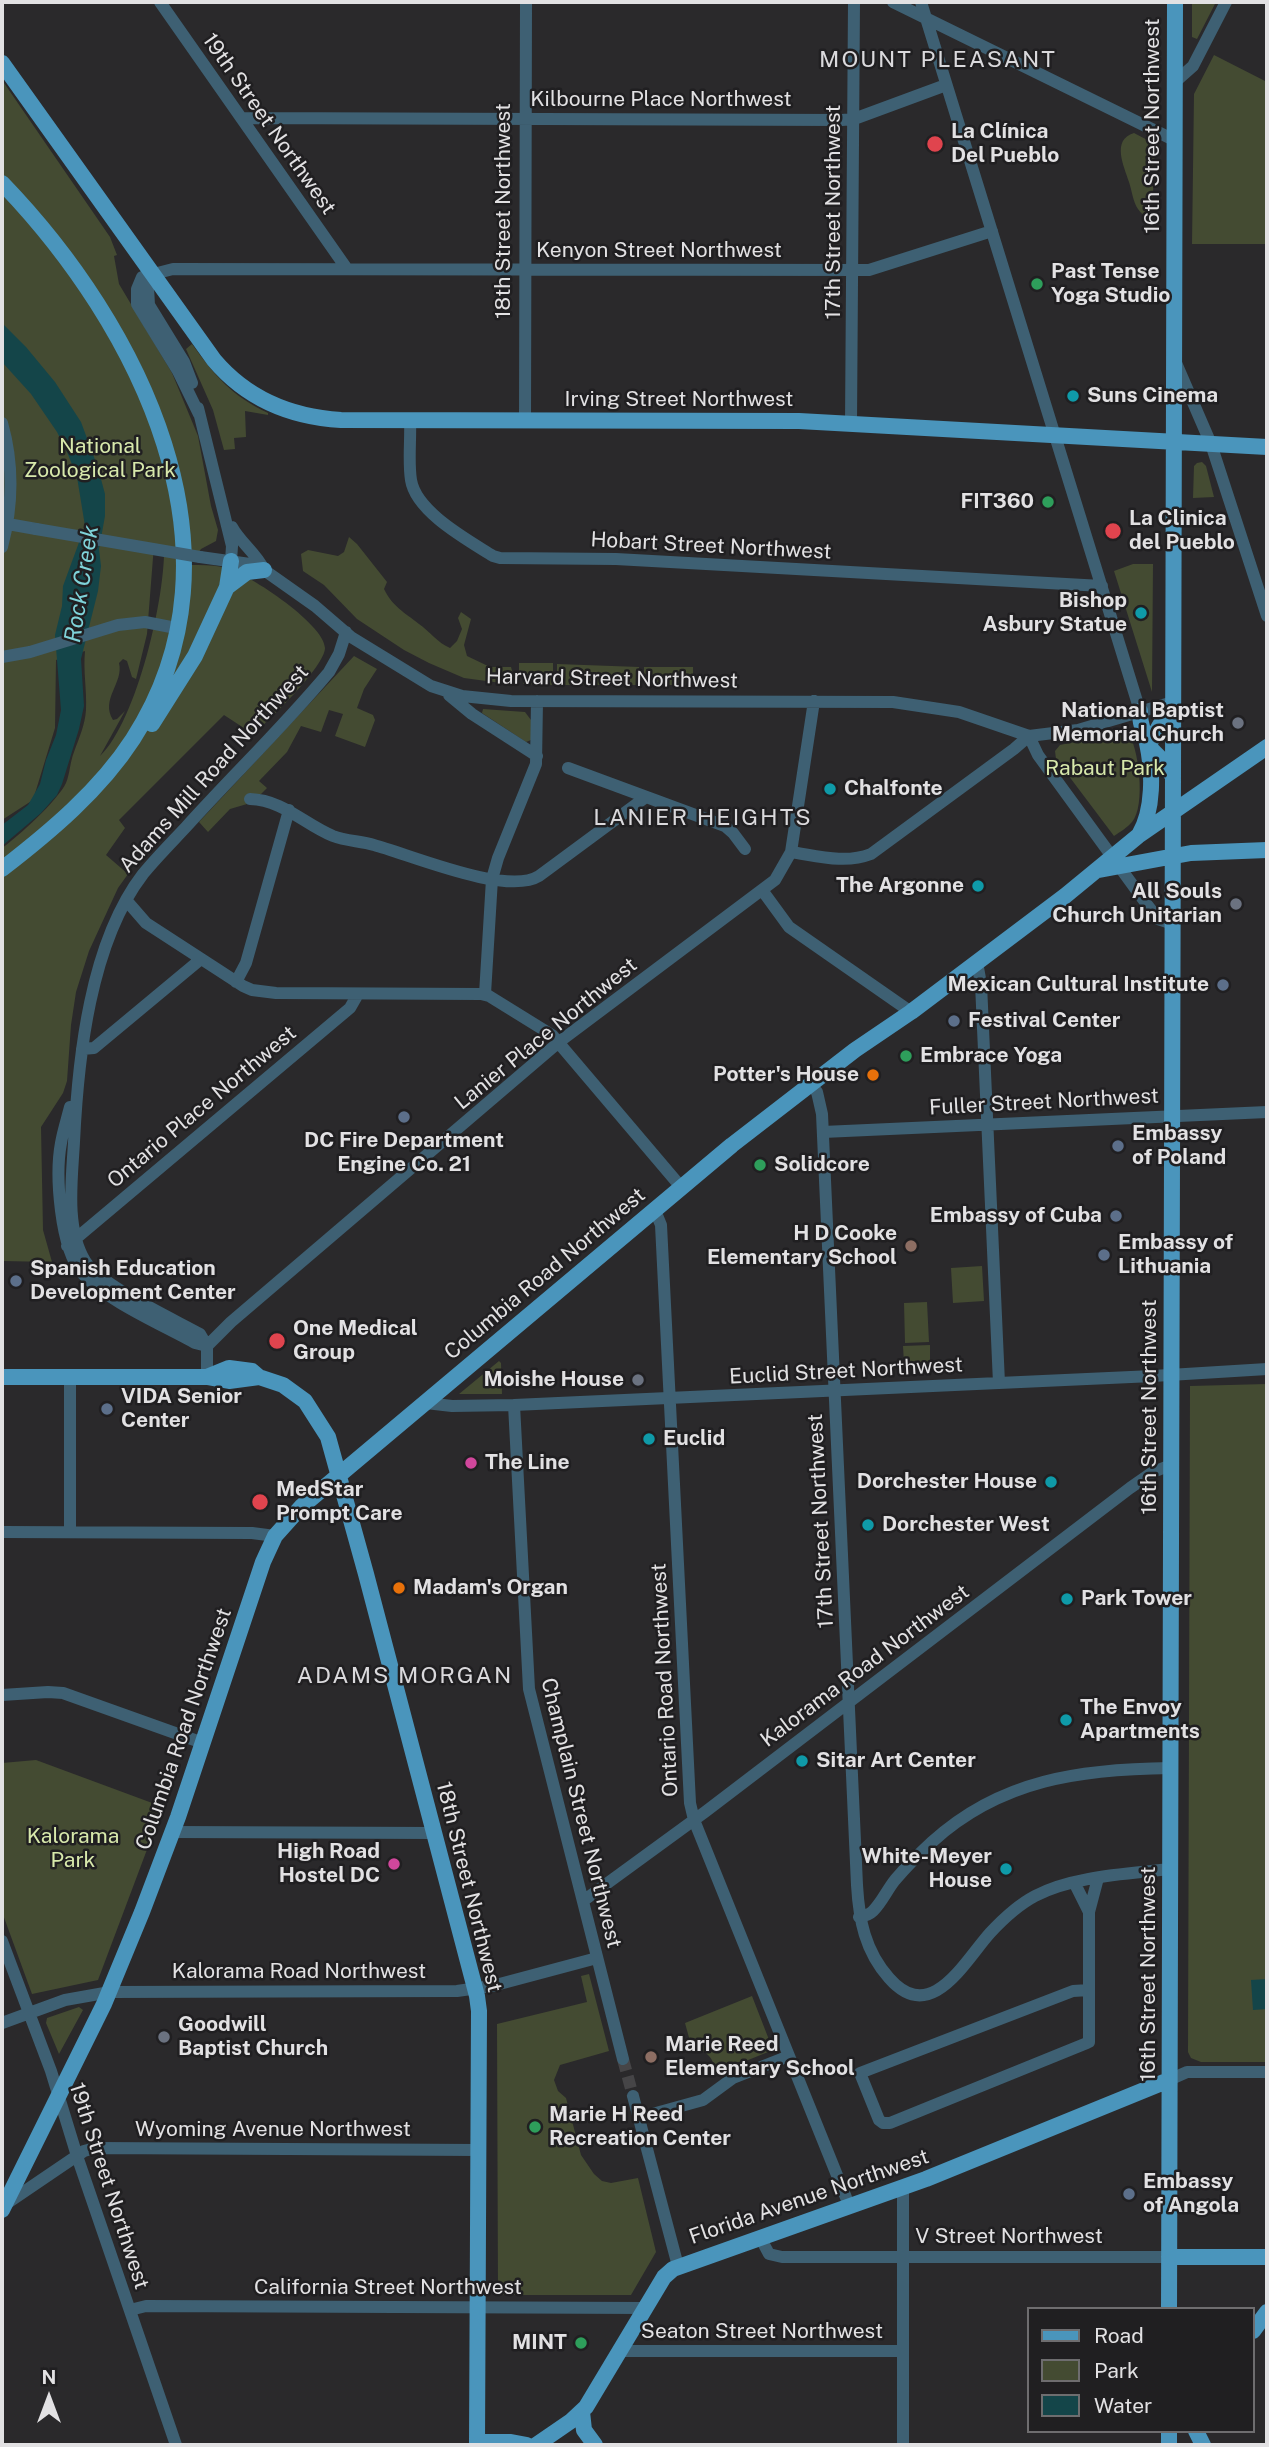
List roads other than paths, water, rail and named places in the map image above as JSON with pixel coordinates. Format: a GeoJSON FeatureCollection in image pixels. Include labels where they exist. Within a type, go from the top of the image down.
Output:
{"type":"FeatureCollection","features":[{"type":"Feature","properties":{"kind":"main road","name":"16th Street Northwest"},"geometry":{"type":"LineString","coordinates":[[1169,2307],[1175,2]]}},
{"type":"Feature","properties":{"kind":"main road"},"geometry":{"type":"LineString","coordinates":[[2,64],[152,274]]}},
{"type":"Feature","properties":{"kind":"main road"},"geometry":{"type":"LineString","coordinates":[[2,183],[49,235],[85,284],[128,358],[155,416],[172,469],[181,518],[183,568],[177,628],[156,696],[142,724],[119,759]]}},
{"type":"Feature","properties":{"kind":"main road","name":"Irving Street Northwest"},"geometry":{"type":"LineString","coordinates":[[152,274],[219,366],[243,388],[286,411],[319,418],[799,421],[1267,447]]}},
{"type":"Feature","properties":{"kind":"main road"},"geometry":{"type":"LineString","coordinates":[[2,869],[61,819],[148,728],[180,682],[205,638],[227,587],[231,561]]}},
{"type":"Feature","properties":{"kind":"main road"},"geometry":{"type":"LineString","coordinates":[[227,587],[247,572],[264,570]]}},
{"type":"Feature","properties":{"kind":"main road"},"geometry":{"type":"LineString","coordinates":[[1148,746],[1173,702]]}},
{"type":"Feature","properties":{"kind":"main road"},"geometry":{"type":"LineString","coordinates":[[1138,836],[1150,803],[1148,746],[1140,711]]}},
{"type":"Feature","properties":{"kind":"main road"},"geometry":{"type":"LineString","coordinates":[[1148,746],[1160,757],[1172,775]]}},
{"type":"Feature","properties":{"kind":"main road","name":"Columbia Road Northwest"},"geometry":{"type":"LineString","coordinates":[[3,2208],[110,1992],[172,1832],[263,1562],[275,1535],[301,1507],[654,1208],[810,1084],[911,1012],[1099,870],[1116,862],[1138,836],[1267,747]]}},
{"type":"Feature","properties":{"kind":"main road"},"geometry":{"type":"LineString","coordinates":[[1116,862],[1191,853],[1267,850]]}},
{"type":"Feature","properties":{"kind":"main road"},"geometry":{"type":"LineString","coordinates":[[2,1377],[208,1377],[229,1381],[259,1377],[277,1382],[289,1388],[310,1407],[328,1437],[340,1476]]}},
{"type":"Feature","properties":{"kind":"main road","name":"18th Street Northwest"},"geometry":{"type":"LineString","coordinates":[[340,1476],[479,2011],[477,2444]]}},
{"type":"Feature","properties":{"kind":"main road","name":"Florida Avenue Northwest"},"geometry":{"type":"LineString","coordinates":[[536,2445],[582,2412],[666,2274],[678,2266],[903,2186],[1169,2080]]}},
{"type":"Feature","properties":{"kind":"main road","name":"V Street Northwest"},"geometry":{"type":"LineString","coordinates":[[1169,2257],[1267,2257]]}},
{"type":"Feature","properties":{"kind":"main road"},"geometry":{"type":"LineString","coordinates":[[1255,2328],[1267,2312]]}},
{"type":"Feature","properties":{"kind":"main road"},"geometry":{"type":"LineString","coordinates":[[582,2412],[584,2430],[596,2445]]}},
{"type":"Feature","properties":{"kind":"main road"},"geometry":{"type":"LineString","coordinates":[[477,2444],[511,2442],[527,2445]]}},
{"type":"Feature","properties":{"kind":"street","name":"19th Street Northwest"},"geometry":{"type":"LineString","coordinates":[[160,2],[347,269]]}},
{"type":"Feature","properties":{"kind":"street","name":"18th Street Northwest"},"geometry":{"type":"LineString","coordinates":[[524,420],[526,2]]}},
{"type":"Feature","properties":{"kind":"street","name":"17th Street Northwest"},"geometry":{"type":"LineString","coordinates":[[851,423],[854,2]]}},
{"type":"Feature","properties":{"kind":"street"},"geometry":{"type":"LineString","coordinates":[[893,2],[1174,140]]}},
{"type":"Feature","properties":{"kind":"street"},"geometry":{"type":"LineString","coordinates":[[921,2],[1140,711]]}},
{"type":"Feature","properties":{"kind":"street"},"geometry":{"type":"LineString","coordinates":[[1175,82],[1193,66],[1226,2]]}},
{"type":"Feature","properties":{"kind":"street","name":"Kilbourne Place Northwest"},"geometry":{"type":"LineString","coordinates":[[243,118],[854,118],[946,85]]}},
{"type":"Feature","properties":{"kind":"street","name":"Kenyon Street Northwest"},"geometry":{"type":"LineString","coordinates":[[152,274],[173,269],[869,270],[992,231]]}},
{"type":"Feature","properties":{"kind":"street"},"geometry":{"type":"LineString","coordinates":[[152,274],[142,277],[139,282],[137,304],[178,371],[199,414],[232,546],[231,561]]}},
{"type":"Feature","properties":{"kind":"street"},"geometry":{"type":"LineString","coordinates":[[1174,359],[1211,443],[1267,616]]}},
{"type":"Feature","properties":{"kind":"street","name":"Hobart Street Northwest"},"geometry":{"type":"LineString","coordinates":[[410,420],[411,479],[417,493],[443,524],[500,558],[616,559],[1102,586]]}},
{"type":"Feature","properties":{"kind":"street"},"geometry":{"type":"LineString","coordinates":[[2,423],[7,441],[11,482],[8,524],[2,547]]}},
{"type":"Feature","properties":{"kind":"street"},"geometry":{"type":"LineString","coordinates":[[220,505],[239,541],[260,561],[264,570]]}},
{"type":"Feature","properties":{"kind":"street","name":"Harvard Street Northwest"},"geometry":{"type":"LineString","coordinates":[[8,524],[250,564],[264,570],[315,606],[346,632],[418,679],[447,693],[494,700],[537,701],[893,702],[929,706],[980,718],[1029,736],[1079,730],[1173,702]]}},
{"type":"Feature","properties":{"kind":"street"},"geometry":{"type":"LineString","coordinates":[[2,657],[30,652],[118,625],[134,623],[177,628]]}},
{"type":"Feature","properties":{"kind":"street","name":"Adams Mill Road Northwest"},"geometry":{"type":"LineString","coordinates":[[207,1346],[201,1334],[96,1273],[71,1242],[71,1104],[75,1098],[95,981],[126,900],[143,874],[329,672],[339,654],[346,632]]}},
{"type":"Feature","properties":{"kind":"street"},"geometry":{"type":"LineString","coordinates":[[447,693],[472,714],[537,756]]}},
{"type":"Feature","properties":{"kind":"street"},"geometry":{"type":"LineString","coordinates":[[485,994],[492,879],[535,768],[537,701]]}},
{"type":"Feature","properties":{"kind":"street","name":"Lanier Place Northwest"},"geometry":{"type":"LineString","coordinates":[[207,1346],[231,1322],[559,1042],[778,876],[791,852],[814,701]]}},
{"type":"Feature","properties":{"kind":"street"},"geometry":{"type":"LineString","coordinates":[[791,852],[843,859],[855,859],[871,854],[1029,736],[1038,755],[1158,919],[1173,924]]}},
{"type":"Feature","properties":{"kind":"street"},"geometry":{"type":"LineString","coordinates":[[568,768],[725,826],[745,849]]}},
{"type":"Feature","properties":{"kind":"street"},"geometry":{"type":"LineString","coordinates":[[250,799],[272,803],[289,810],[336,837],[373,845],[482,879],[533,880],[646,797]]}},
{"type":"Feature","properties":{"kind":"street"},"geometry":{"type":"LineString","coordinates":[[236,982],[249,950],[289,810]]}},
{"type":"Feature","properties":{"kind":"street"},"geometry":{"type":"LineString","coordinates":[[762,890],[789,927],[911,1012]]}},
{"type":"Feature","properties":{"kind":"street"},"geometry":{"type":"LineString","coordinates":[[126,900],[145,923],[252,990],[276,993],[485,994],[546,1030],[559,1042],[681,1187]]}},
{"type":"Feature","properties":{"kind":"street"},"geometry":{"type":"LineString","coordinates":[[82,1049],[94,1048],[201,959]]}},
{"type":"Feature","properties":{"kind":"street"},"geometry":{"type":"LineString","coordinates":[[976,962],[982,984],[999,1383]]}},
{"type":"Feature","properties":{"kind":"street","name":"Ontario Place Northwest"},"geometry":{"type":"LineString","coordinates":[[71,1242],[350,1008],[358,994]]}},
{"type":"Feature","properties":{"kind":"street","name":"17th Street Northwest"},"geometry":{"type":"LineString","coordinates":[[810,1084],[821,1102],[823,1132],[859,1917],[866,1939],[886,1975],[901,1990],[922,1996],[936,1992],[952,1978],[997,1926],[1025,1902],[1052,1888],[1098,1878],[1170,1869]]}},
{"type":"Feature","properties":{"kind":"street","name":"Fuller Street Northwest"},"geometry":{"type":"LineString","coordinates":[[823,1132],[1267,1112]]}},
{"type":"Feature","properties":{"kind":"street","name":"Ontario Road Northwest"},"geometry":{"type":"LineString","coordinates":[[654,1208],[661,1225],[690,1803],[694,1819],[849,2206]]}},
{"type":"Feature","properties":{"kind":"street"},"geometry":{"type":"LineString","coordinates":[[207,1346],[208,1377]]}},
{"type":"Feature","properties":{"kind":"street","name":"Euclid Street Northwest"},"geometry":{"type":"LineString","coordinates":[[426,1403],[452,1406],[514,1405],[1267,1369]]}},
{"type":"Feature","properties":{"kind":"street"},"geometry":{"type":"LineString","coordinates":[[70,1377],[70,1532]]}},
{"type":"Feature","properties":{"kind":"street","name":"Champlain Street Northwest"},"geometry":{"type":"LineString","coordinates":[[514,1405],[529,1689],[623,2059]]}},
{"type":"Feature","properties":{"kind":"street","name":"Kalorama Road Northwest"},"geometry":{"type":"LineString","coordinates":[[583,1901],[1130,1488],[1153,1472],[1171,1465]]}},
{"type":"Feature","properties":{"kind":"street"},"geometry":{"type":"LineString","coordinates":[[2,1532],[275,1535]]}},
{"type":"Feature","properties":{"kind":"street"},"geometry":{"type":"LineString","coordinates":[[2,1695],[63,1693],[203,1743]]}},
{"type":"Feature","properties":{"kind":"street"},"geometry":{"type":"LineString","coordinates":[[859,1917],[869,1915],[876,1909],[894,1881],[932,1841],[961,1819],[994,1800],[1038,1782],[1070,1774],[1171,1768]]}},
{"type":"Feature","properties":{"kind":"street"},"geometry":{"type":"LineString","coordinates":[[172,1832],[434,1833]]}},
{"type":"Feature","properties":{"kind":"street"},"geometry":{"type":"LineString","coordinates":[[1089,1990],[1073,1991],[860,2073],[879,2120],[890,2123],[1087,2043],[1089,1990],[1089,1912],[1098,1878]]}},
{"type":"Feature","properties":{"kind":"street"},"geometry":{"type":"LineString","coordinates":[[1074,1882],[1089,1912]]}},
{"type":"Feature","properties":{"kind":"street","name":"19th Street Northwest"},"geometry":{"type":"LineString","coordinates":[[2,1941],[58,2094],[176,2445]]}},
{"type":"Feature","properties":{"kind":"street","name":"Kalorama Road Northwest"},"geometry":{"type":"LineString","coordinates":[[2,2023],[65,2000],[110,1992],[457,1991],[475,1989],[597,1958]]}},
{"type":"Feature","properties":{"kind":"street"},"geometry":{"type":"LineString","coordinates":[[638,2118],[703,2100],[733,2078],[789,2056]]}},
{"type":"Feature","properties":{"kind":"street"},"geometry":{"type":"LineString","coordinates":[[1169,2080],[1187,2072],[1267,2072]]}},
{"type":"Feature","properties":{"kind":"street"},"geometry":{"type":"LineString","coordinates":[[632,2096],[678,2266]]}},
{"type":"Feature","properties":{"kind":"street","name":"Wyoming Avenue Northwest"},"geometry":{"type":"LineString","coordinates":[[3,2208],[77,2156],[95,2148],[479,2150]]}},
{"type":"Feature","properties":{"kind":"street"},"geometry":{"type":"LineString","coordinates":[[903,2186],[903,2445]]}},
{"type":"Feature","properties":{"kind":"street","name":"V Street Northwest"},"geometry":{"type":"LineString","coordinates":[[760,2237],[769,2254],[778,2256],[1169,2257]]}},
{"type":"Feature","properties":{"kind":"street","name":"California Street Northwest"},"geometry":{"type":"LineString","coordinates":[[130,2310],[146,2306],[646,2308]]}},
{"type":"Feature","properties":{"kind":"street","name":"Seaton Street Northwest"},"geometry":{"type":"LineString","coordinates":[[620,2351],[903,2351]]}},
{"type":"Feature","properties":{"kind":"water","name":"Rock Creek"},"geometry":{"type":"Polygon","coordinates":[[[2,323],[55,382],[81,422],[105,494],[105,516],[99,549],[101,566],[98,591],[81,659],[84,706],[62,784],[57,795],[41,813],[2,846],[2,825],[28,805],[40,784],[56,735],[61,710],[55,635],[62,606],[63,586],[85,526],[77,477],[57,432],[31,394],[2,362],[2,323]]]}},
{"type":"Feature","properties":{"kind":"water"},"geometry":{"type":"Polygon","coordinates":[[[1267,1979],[1267,2009],[1253,2010],[1251,1980],[1267,1979]]]}},
{"type":"Feature","properties":{"kind":"tunnel"},"geometry":{"type":"LineString","coordinates":[[623,2059],[633,2096]]}},
{"type":"Feature","properties":{"kind":"place","name":"La Clínica Del Pueblo"},"geometry":{"type":"Point","coordinates":[935,144]}},
{"type":"Feature","properties":{"kind":"place","name":"Past Tense Yoga Studio"},"geometry":{"type":"Point","coordinates":[1037,284]}},
{"type":"Feature","properties":{"kind":"place","name":"Suns Cinema"},"geometry":{"type":"Point","coordinates":[1073,396]}},
{"type":"Feature","properties":{"kind":"place","name":"FIT360"},"geometry":{"type":"Point","coordinates":[1048,502]}},
{"type":"Feature","properties":{"kind":"place","name":"La Clinica del Pueblo"},"geometry":{"type":"Point","coordinates":[1113,531]}},
{"type":"Feature","properties":{"kind":"place","name":"Bishop Asbury Statue"},"geometry":{"type":"Point","coordinates":[1141,613]}},
{"type":"Feature","properties":{"kind":"place","name":"National Baptist Memorial Church"},"geometry":{"type":"Point","coordinates":[1238,723]}},
{"type":"Feature","properties":{"kind":"place","name":"Chalfonte"},"geometry":{"type":"Point","coordinates":[830,789]}},
{"type":"Feature","properties":{"kind":"place","name":"The Argonne"},"geometry":{"type":"Point","coordinates":[978,886]}},
{"type":"Feature","properties":{"kind":"place","name":"All Souls Church Unitarian"},"geometry":{"type":"Point","coordinates":[1236,904]}},
{"type":"Feature","properties":{"kind":"place","name":"Mexican Cultural Institute"},"geometry":{"type":"Point","coordinates":[1223,985]}},
{"type":"Feature","properties":{"kind":"place","name":"Festival Center"},"geometry":{"type":"Point","coordinates":[954,1021]}},
{"type":"Feature","properties":{"kind":"place","name":"Embrace Yoga"},"geometry":{"type":"Point","coordinates":[906,1056]}},
{"type":"Feature","properties":{"kind":"place","name":"Potter's House"},"geometry":{"type":"Point","coordinates":[873,1075]}},
{"type":"Feature","properties":{"kind":"place","name":"DC Fire Department Engine Co. 21"},"geometry":{"type":"Point","coordinates":[404,1117]}},
{"type":"Feature","properties":{"kind":"place","name":"Embassy of Poland"},"geometry":{"type":"Point","coordinates":[1118,1146]}},
{"type":"Feature","properties":{"kind":"place","name":"Solidcore"},"geometry":{"type":"Point","coordinates":[760,1165]}},
{"type":"Feature","properties":{"kind":"place","name":"Embassy of Cuba"},"geometry":{"type":"Point","coordinates":[1116,1216]}},
{"type":"Feature","properties":{"kind":"place","name":"H D Cooke Elementary School"},"geometry":{"type":"Point","coordinates":[911,1246]}},
{"type":"Feature","properties":{"kind":"place","name":"Embassy of Lithuania"},"geometry":{"type":"Point","coordinates":[1104,1255]}},
{"type":"Feature","properties":{"kind":"place","name":"Spanish Education Development Center"},"geometry":{"type":"Point","coordinates":[16,1281]}},
{"type":"Feature","properties":{"kind":"place","name":"One Medical Group"},"geometry":{"type":"Point","coordinates":[277,1341]}},
{"type":"Feature","properties":{"kind":"place","name":"Moishe House"},"geometry":{"type":"Point","coordinates":[638,1380]}},
{"type":"Feature","properties":{"kind":"place","name":"VIDA Senior Center"},"geometry":{"type":"Point","coordinates":[107,1409]}},
{"type":"Feature","properties":{"kind":"place","name":"Euclid"},"geometry":{"type":"Point","coordinates":[649,1439]}},
{"type":"Feature","properties":{"kind":"place","name":"The Line"},"geometry":{"type":"Point","coordinates":[471,1463]}},
{"type":"Feature","properties":{"kind":"place","name":"Dorchester House"},"geometry":{"type":"Point","coordinates":[1051,1482]}},
{"type":"Feature","properties":{"kind":"place","name":"MedStar Prompt Care"},"geometry":{"type":"Point","coordinates":[260,1502]}},
{"type":"Feature","properties":{"kind":"place","name":"Dorchester West"},"geometry":{"type":"Point","coordinates":[868,1525]}},
{"type":"Feature","properties":{"kind":"place","name":"Madam's Organ"},"geometry":{"type":"Point","coordinates":[399,1588]}},
{"type":"Feature","properties":{"kind":"place","name":"Park Tower"},"geometry":{"type":"Point","coordinates":[1067,1599]}},
{"type":"Feature","properties":{"kind":"place","name":"The Envoy Apartments"},"geometry":{"type":"Point","coordinates":[1066,1720]}},
{"type":"Feature","properties":{"kind":"place","name":"Sitar Art Center"},"geometry":{"type":"Point","coordinates":[802,1761]}},
{"type":"Feature","properties":{"kind":"place","name":"High Road Hostel DC"},"geometry":{"type":"Point","coordinates":[394,1864]}},
{"type":"Feature","properties":{"kind":"place","name":"White-Meyer House"},"geometry":{"type":"Point","coordinates":[1006,1869]}},
{"type":"Feature","properties":{"kind":"place","name":"Goodwill Baptist Church"},"geometry":{"type":"Point","coordinates":[164,2037]}},
{"type":"Feature","properties":{"kind":"place","name":"Marie Reed Elementary School"},"geometry":{"type":"Point","coordinates":[651,2057]}},
{"type":"Feature","properties":{"kind":"place","name":"Marie H Reed Recreation Center"},"geometry":{"type":"Point","coordinates":[535,2127]}},
{"type":"Feature","properties":{"kind":"place","name":"Embassy of Angola"},"geometry":{"type":"Point","coordinates":[1129,2194]}},
{"type":"Feature","properties":{"kind":"place","name":"MINT"},"geometry":{"type":"Point","coordinates":[581,2343]}},
{"type":"Feature","properties":{"kind":"district","name":"MOUNT PLEASANT"},"geometry":{"type":"Point","coordinates":[938,60]}},
{"type":"Feature","properties":{"kind":"district","name":"LANIER HEIGHTS"},"geometry":{"type":"Point","coordinates":[703,818]}},
{"type":"Feature","properties":{"kind":"district","name":"ADAMS MORGAN"},"geometry":{"type":"Point","coordinates":[405,1676]}},
{"type":"Feature","properties":{"kind":"park label","name":"National Zoological Park"},"geometry":{"type":"Point","coordinates":[100,459]}},
{"type":"Feature","properties":{"kind":"park label","name":"Rabaut Park"},"geometry":{"type":"Point","coordinates":[1105,769]}},
{"type":"Feature","properties":{"kind":"park label","name":"Kalorama Park"},"geometry":{"type":"Point","coordinates":[73,1849]}}]}
